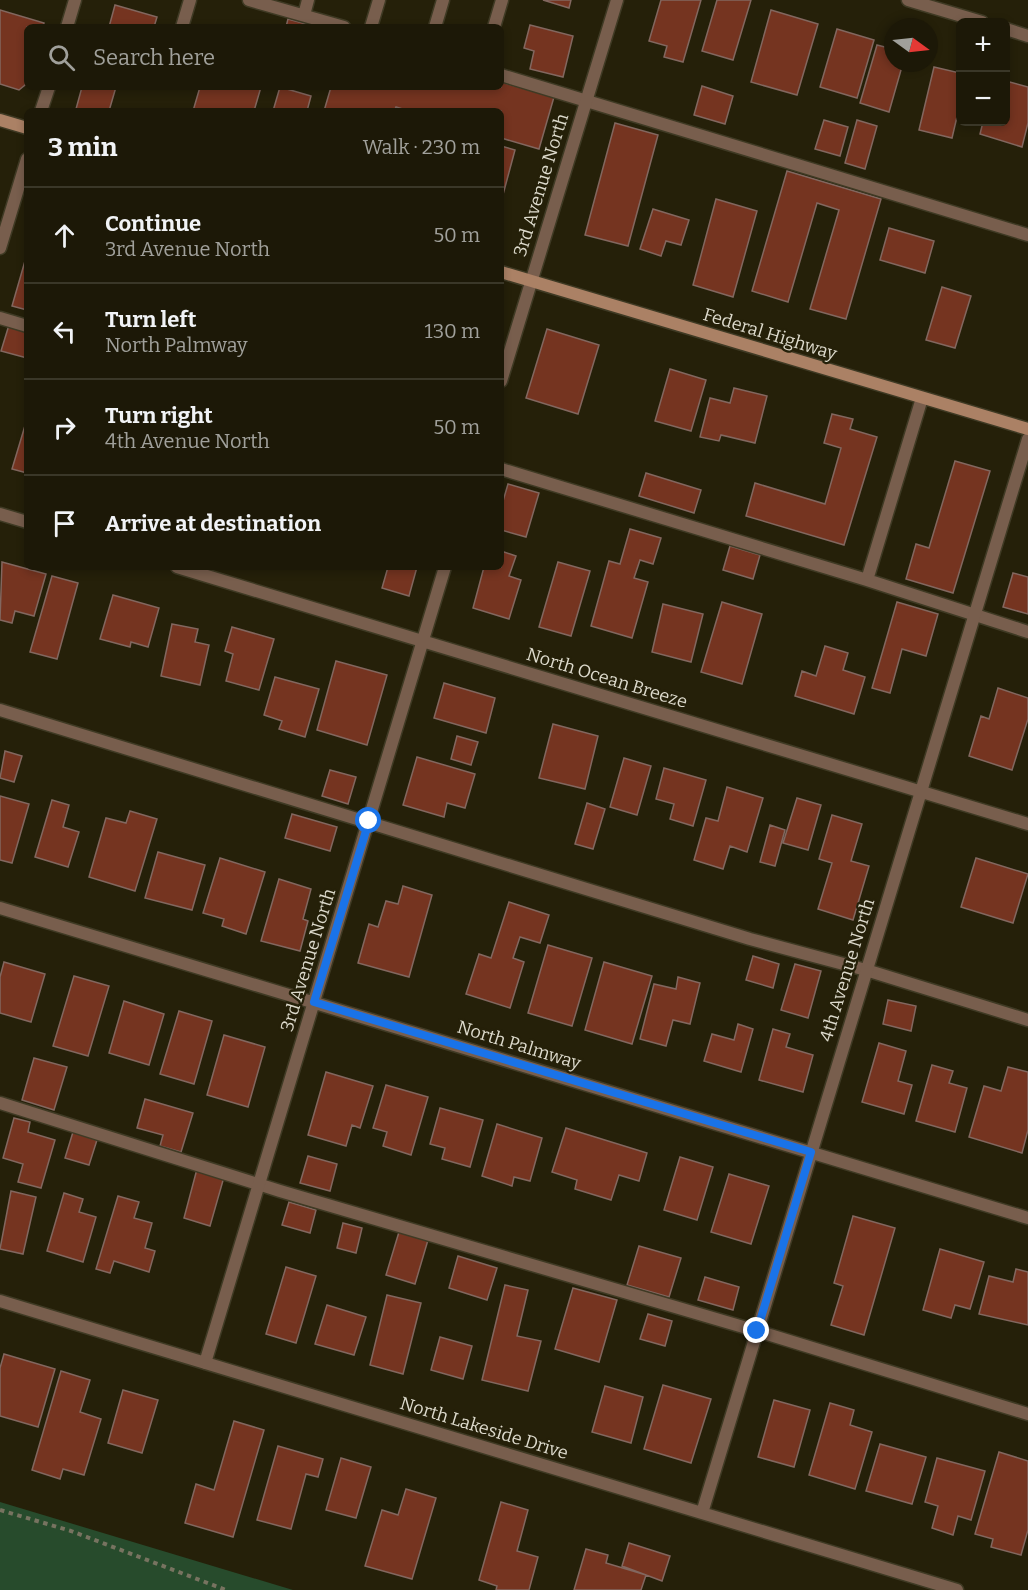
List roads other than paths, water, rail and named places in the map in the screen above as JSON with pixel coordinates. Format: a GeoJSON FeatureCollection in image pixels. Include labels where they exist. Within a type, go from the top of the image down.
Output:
{"type":"FeatureCollection","features":[{"type":"Feature","properties":{"kind":"main road"},"geometry":{"type":"LineString","coordinates":[[0,120],[24,127]]}},
{"type":"Feature","properties":{"kind":"main road","name":"Federal Highway"},"geometry":{"type":"LineString","coordinates":[[504,273],[1028,429]]}},
{"type":"Feature","properties":{"kind":"street"},"geometry":{"type":"LineString","coordinates":[[68,24],[75,0]]}},
{"type":"Feature","properties":{"kind":"street"},"geometry":{"type":"LineString","coordinates":[[183,24],[190,0]]}},
{"type":"Feature","properties":{"kind":"street"},"geometry":{"type":"LineString","coordinates":[[249,0],[334,24]]}},
{"type":"Feature","properties":{"kind":"street"},"geometry":{"type":"LineString","coordinates":[[304,15],[308,0]]}},
{"type":"Feature","properties":{"kind":"street"},"geometry":{"type":"LineString","coordinates":[[372,24],[379,0]]}},
{"type":"Feature","properties":{"kind":"street"},"geometry":{"type":"LineString","coordinates":[[436,24],[443,0]]}},
{"type":"Feature","properties":{"kind":"street"},"geometry":{"type":"LineString","coordinates":[[495,24],[502,0]]}},
{"type":"Feature","properties":{"kind":"street","name":"3rd Avenue North"},"geometry":{"type":"LineString","coordinates":[[504,371],[617,0]]}},
{"type":"Feature","properties":{"kind":"street"},"geometry":{"type":"LineString","coordinates":[[908,0],[969,18]]}},
{"type":"Feature","properties":{"kind":"street"},"geometry":{"type":"LineString","coordinates":[[1010,31],[1028,36]]}},
{"type":"Feature","properties":{"kind":"street"},"geometry":{"type":"LineString","coordinates":[[504,76],[1028,235]]}},
{"type":"Feature","properties":{"kind":"street"},"geometry":{"type":"LineString","coordinates":[[42,108],[48,90]]}},
{"type":"Feature","properties":{"kind":"street"},"geometry":{"type":"LineString","coordinates":[[0,248],[24,169]]}},
{"type":"Feature","properties":{"kind":"street"},"geometry":{"type":"LineString","coordinates":[[0,318],[24,325]]}},
{"type":"Feature","properties":{"kind":"street"},"geometry":{"type":"LineString","coordinates":[[867,580],[922,398]]}},
{"type":"Feature","properties":{"kind":"street","name":"4th Avenue North"},"geometry":{"type":"LineString","coordinates":[[702,1513],[1028,439]]}},
{"type":"Feature","properties":{"kind":"street"},"geometry":{"type":"LineString","coordinates":[[504,470],[975,613],[1028,632]]}},
{"type":"Feature","properties":{"kind":"street"},"geometry":{"type":"LineString","coordinates":[[0,514],[24,521]]}},
{"type":"Feature","properties":{"kind":"street","name":"North Ocean Breeze"},"geometry":{"type":"LineString","coordinates":[[187,570],[1028,824]]}},
{"type":"Feature","properties":{"kind":"street","name":"3rd Avenue North"},"geometry":{"type":"LineString","coordinates":[[205,1363],[444,570]]}},
{"type":"Feature","properties":{"kind":"street"},"geometry":{"type":"LineString","coordinates":[[0,710],[750,939],[866,970],[1028,1020]]}},
{"type":"Feature","properties":{"kind":"street","name":"North Palmway"},"geometry":{"type":"LineString","coordinates":[[0,908],[1028,1218]]}},
{"type":"Feature","properties":{"kind":"street"},"geometry":{"type":"LineString","coordinates":[[0,1103],[259,1184],[757,1331],[1028,1414]]}},
{"type":"Feature","properties":{"kind":"street","name":"North Lakeside Drive"},"geometry":{"type":"LineString","coordinates":[[0,1301],[957,1590]]}}]}
